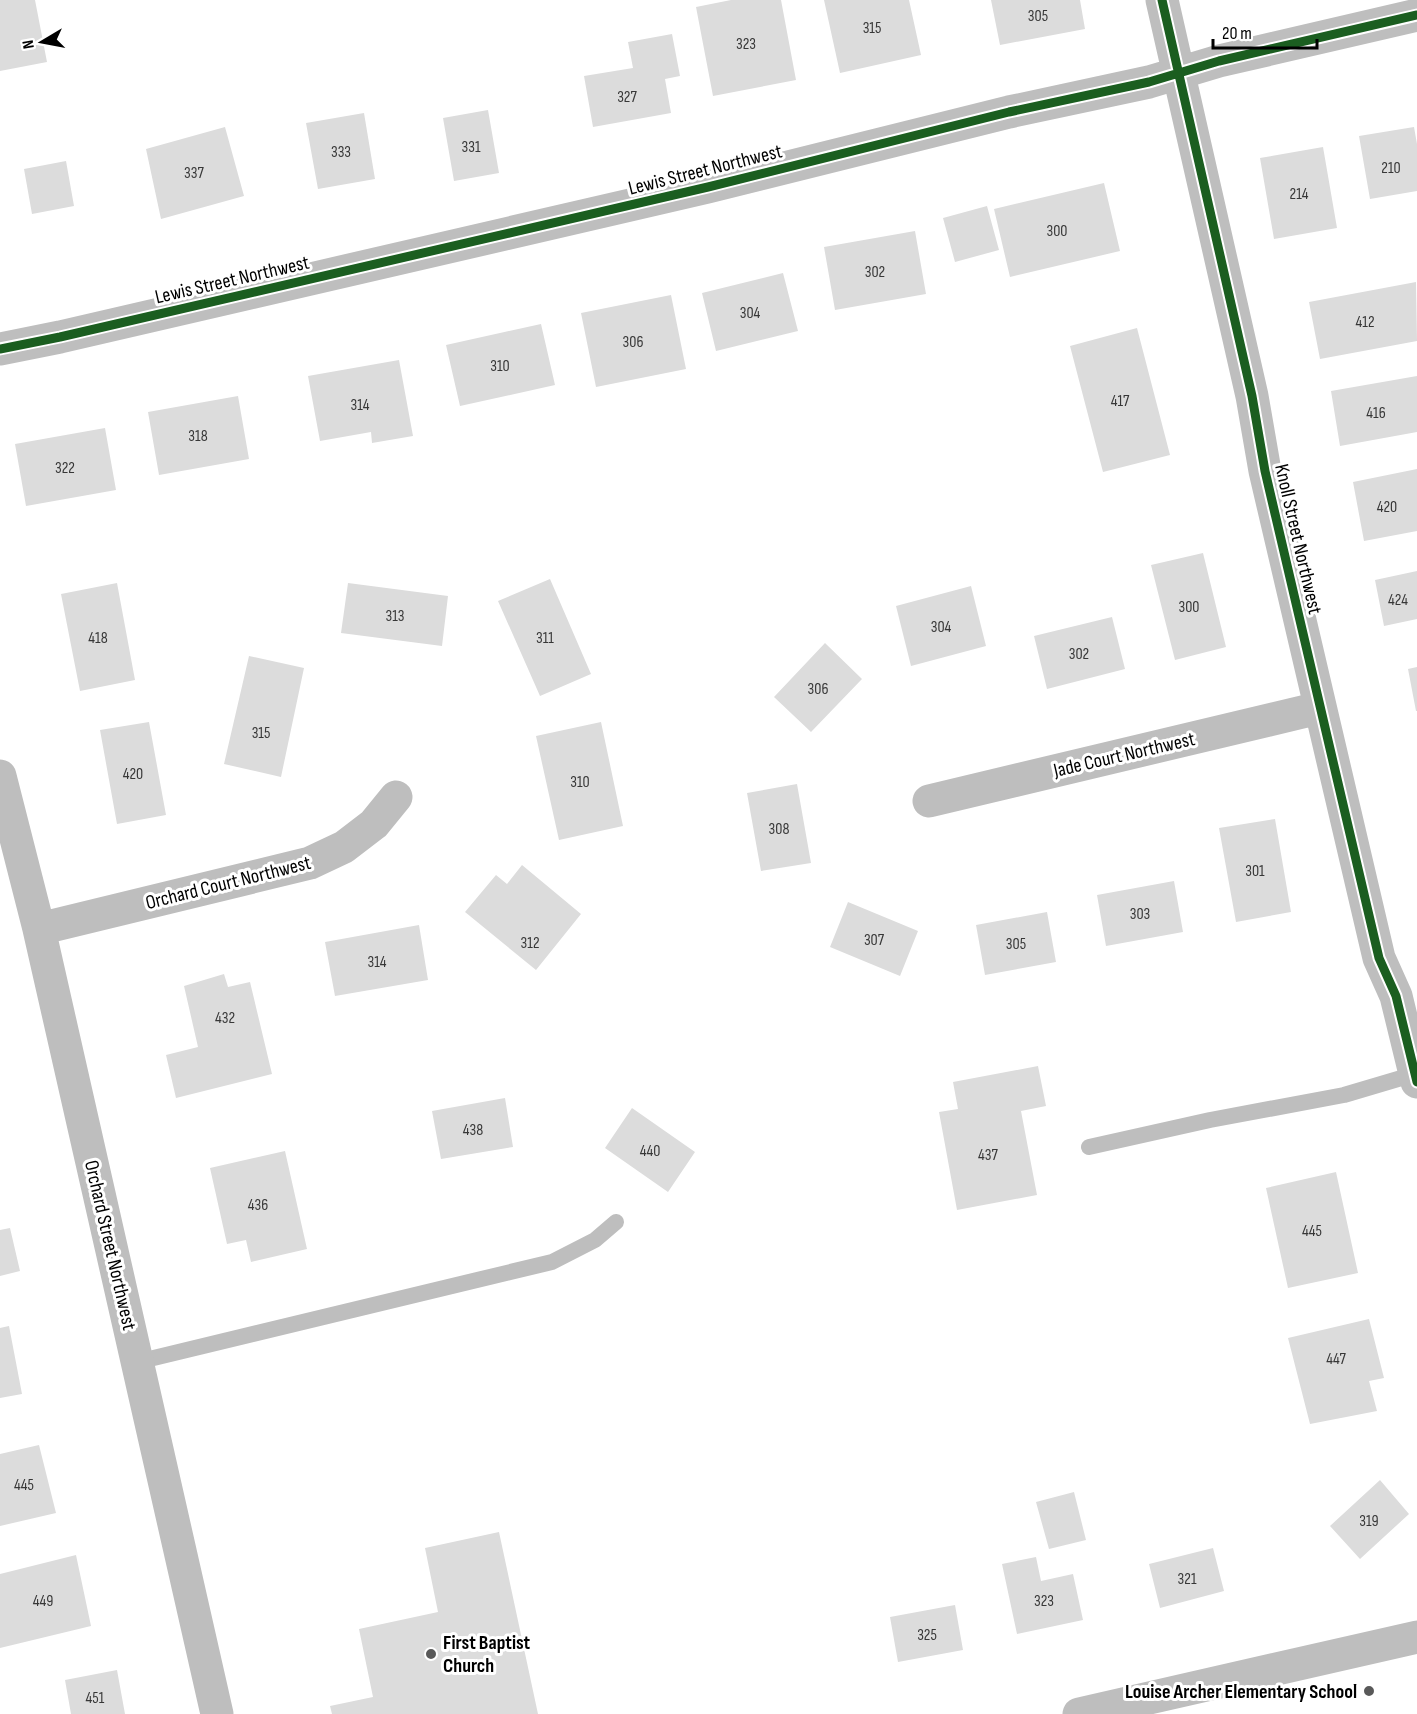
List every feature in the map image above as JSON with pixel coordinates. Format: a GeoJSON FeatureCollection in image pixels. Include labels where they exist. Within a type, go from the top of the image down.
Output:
{"type":"FeatureCollection","features":[{"type":"Feature","properties":{"kind":"street","name":"Knoll Street Northwest"},"geometry":{"type":"LineString","coordinates":[[1162,0],[1252,396],[1265,471],[1319,708],[1379,958],[1396,996],[1416,1078]]}},
{"type":"Feature","properties":{"kind":"street","name":"Lewis Street Northwest"},"geometry":{"type":"LineString","coordinates":[[0,349],[708,188],[1009,112],[1149,82],[1219,61],[1417,15]]}},
{"type":"Feature","properties":{"kind":"street","name":"Jade Court Northwest"},"geometry":{"type":"LineString","coordinates":[[929,801],[1319,708]]}},
{"type":"Feature","properties":{"kind":"street","name":"Orchard Street Northwest"},"geometry":{"type":"LineString","coordinates":[[0,777],[39,929],[217,1714]]}},
{"type":"Feature","properties":{"kind":"street","name":"Orchard Court Northwest"},"geometry":{"type":"LineString","coordinates":[[39,929],[310,863],[344,848],[374,824],[396,796]]}},
{"type":"Feature","properties":{"kind":"street"},"geometry":{"type":"LineString","coordinates":[[1079,1714],[1417,1637]]}},
{"type":"Feature","properties":{"kind":"lane"},"geometry":{"type":"LineString","coordinates":[[1089,1147],[1416,1078]]}},
{"type":"Feature","properties":{"kind":"lane"},"geometry":{"type":"LineString","coordinates":[[138,1362],[552,1262],[595,1240],[616,1222]]}},
{"type":"Feature","properties":{"kind":"building"},"geometry":{"type":"Polygon","coordinates":[[[0,0],[35,0],[47,62],[0,71],[0,0]]]}},
{"type":"Feature","properties":{"kind":"building"},"geometry":{"type":"Polygon","coordinates":[[[731,0],[781,0],[796,80],[713,96],[696,7],[731,0]]]}},
{"type":"Feature","properties":{"kind":"building"},"geometry":{"type":"Polygon","coordinates":[[[824,0],[909,0],[921,55],[840,73],[824,0]]]}},
{"type":"Feature","properties":{"kind":"building"},"geometry":{"type":"Polygon","coordinates":[[[991,0],[1080,0],[1085,29],[1000,45],[991,0]]]}},
{"type":"Feature","properties":{"kind":"building"},"geometry":{"type":"Polygon","coordinates":[[[672,34],[680,76],[665,79],[671,113],[593,127],[584,76],[633,68],[628,42],[672,34]]]}},
{"type":"Feature","properties":{"kind":"building"},"geometry":{"type":"Polygon","coordinates":[[[488,110],[499,173],[454,181],[443,118],[488,110]]]}},
{"type":"Feature","properties":{"kind":"building"},"geometry":{"type":"Polygon","coordinates":[[[364,113],[375,179],[318,189],[306,123],[364,113]]]}},
{"type":"Feature","properties":{"kind":"building"},"geometry":{"type":"Polygon","coordinates":[[[225,127],[244,196],[161,219],[146,149],[225,127]]]}},
{"type":"Feature","properties":{"kind":"building"},"geometry":{"type":"Polygon","coordinates":[[[1414,127],[1417,144],[1417,191],[1370,199],[1359,136],[1414,127]]]}},
{"type":"Feature","properties":{"kind":"building"},"geometry":{"type":"Polygon","coordinates":[[[1323,147],[1337,228],[1274,239],[1260,158],[1323,147]]]}},
{"type":"Feature","properties":{"kind":"building"},"geometry":{"type":"Polygon","coordinates":[[[66,161],[74,206],[32,214],[24,169],[66,161]]]}},
{"type":"Feature","properties":{"kind":"building"},"geometry":{"type":"Polygon","coordinates":[[[1104,183],[1120,251],[1010,277],[994,209],[1104,183]]]}},
{"type":"Feature","properties":{"kind":"building"},"geometry":{"type":"Polygon","coordinates":[[[987,206],[999,250],[955,262],[943,218],[987,206]]]}},
{"type":"Feature","properties":{"kind":"building"},"geometry":{"type":"Polygon","coordinates":[[[915,231],[926,294],[835,310],[824,247],[915,231]]]}},
{"type":"Feature","properties":{"kind":"building"},"geometry":{"type":"Polygon","coordinates":[[[783,273],[798,331],[716,351],[702,293],[783,273]]]}},
{"type":"Feature","properties":{"kind":"building"},"geometry":{"type":"Polygon","coordinates":[[[1416,282],[1417,341],[1320,359],[1309,302],[1416,282]]]}},
{"type":"Feature","properties":{"kind":"building"},"geometry":{"type":"Polygon","coordinates":[[[671,295],[686,369],[596,387],[581,313],[671,295]]]}},
{"type":"Feature","properties":{"kind":"building"},"geometry":{"type":"Polygon","coordinates":[[[541,324],[555,385],[460,406],[446,345],[541,324]]]}},
{"type":"Feature","properties":{"kind":"building"},"geometry":{"type":"Polygon","coordinates":[[[1137,328],[1170,455],[1103,472],[1070,346],[1137,328]]]}},
{"type":"Feature","properties":{"kind":"building"},"geometry":{"type":"Polygon","coordinates":[[[399,360],[413,436],[372,443],[371,432],[320,441],[308,376],[399,360]]]}},
{"type":"Feature","properties":{"kind":"building"},"geometry":{"type":"Polygon","coordinates":[[[1417,376],[1417,432],[1340,446],[1331,391],[1417,376]]]}},
{"type":"Feature","properties":{"kind":"building"},"geometry":{"type":"Polygon","coordinates":[[[238,396],[249,459],[159,475],[148,412],[238,396]]]}},
{"type":"Feature","properties":{"kind":"building"},"geometry":{"type":"Polygon","coordinates":[[[105,428],[116,490],[26,506],[15,444],[105,428]]]}},
{"type":"Feature","properties":{"kind":"building"},"geometry":{"type":"Polygon","coordinates":[[[1417,469],[1417,531],[1364,541],[1353,482],[1417,469]]]}},
{"type":"Feature","properties":{"kind":"building"},"geometry":{"type":"Polygon","coordinates":[[[1203,553],[1226,647],[1175,660],[1151,565],[1203,553]]]}},
{"type":"Feature","properties":{"kind":"building"},"geometry":{"type":"Polygon","coordinates":[[[1417,571],[1417,619],[1384,626],[1375,580],[1417,571]]]}},
{"type":"Feature","properties":{"kind":"building"},"geometry":{"type":"Polygon","coordinates":[[[550,579],[591,674],[540,696],[498,601],[550,579]]]}},
{"type":"Feature","properties":{"kind":"building"},"geometry":{"type":"Polygon","coordinates":[[[117,583],[135,680],[80,691],[61,594],[117,583]]]}},
{"type":"Feature","properties":{"kind":"building"},"geometry":{"type":"Polygon","coordinates":[[[348,583],[448,596],[442,646],[341,633],[348,583]]]}},
{"type":"Feature","properties":{"kind":"building"},"geometry":{"type":"Polygon","coordinates":[[[971,586],[986,646],[911,666],[896,606],[971,586]]]}},
{"type":"Feature","properties":{"kind":"building"},"geometry":{"type":"Polygon","coordinates":[[[1112,617],[1125,669],[1047,689],[1034,636],[1112,617]]]}},
{"type":"Feature","properties":{"kind":"building"},"geometry":{"type":"Polygon","coordinates":[[[825,643],[862,679],[811,732],[774,697],[825,643]]]}},
{"type":"Feature","properties":{"kind":"building"},"geometry":{"type":"Polygon","coordinates":[[[249,656],[304,668],[281,777],[224,764],[249,656]]]}},
{"type":"Feature","properties":{"kind":"building"},"geometry":{"type":"Polygon","coordinates":[[[1417,667],[1417,711],[1416,711],[1408,669],[1417,667]]]}},
{"type":"Feature","properties":{"kind":"building"},"geometry":{"type":"Polygon","coordinates":[[[149,722],[166,815],[117,824],[100,730],[149,722]]]}},
{"type":"Feature","properties":{"kind":"building"},"geometry":{"type":"Polygon","coordinates":[[[601,722],[623,826],[559,840],[536,736],[601,722]]]}},
{"type":"Feature","properties":{"kind":"building"},"geometry":{"type":"Polygon","coordinates":[[[797,784],[811,863],[761,871],[747,793],[797,784]]]}},
{"type":"Feature","properties":{"kind":"building"},"geometry":{"type":"Polygon","coordinates":[[[1275,819],[1291,912],[1236,922],[1219,828],[1275,819]]]}},
{"type":"Feature","properties":{"kind":"building"},"geometry":{"type":"Polygon","coordinates":[[[522,865],[581,914],[536,970],[465,912],[496,875],[507,884],[522,865]]]}},
{"type":"Feature","properties":{"kind":"building"},"geometry":{"type":"Polygon","coordinates":[[[1174,881],[1183,932],[1106,946],[1097,895],[1174,881]]]}},
{"type":"Feature","properties":{"kind":"building"},"geometry":{"type":"Polygon","coordinates":[[[848,902],[918,931],[900,976],[830,947],[848,902]]]}},
{"type":"Feature","properties":{"kind":"building"},"geometry":{"type":"Polygon","coordinates":[[[1047,912],[1056,962],[985,975],[976,925],[1047,912]]]}},
{"type":"Feature","properties":{"kind":"building"},"geometry":{"type":"Polygon","coordinates":[[[419,925],[428,980],[335,996],[325,942],[419,925]]]}},
{"type":"Feature","properties":{"kind":"building"},"geometry":{"type":"Polygon","coordinates":[[[224,974],[228,987],[250,982],[272,1074],[176,1098],[166,1055],[198,1047],[184,986],[224,974]]]}},
{"type":"Feature","properties":{"kind":"building"},"geometry":{"type":"Polygon","coordinates":[[[1038,1066],[1046,1106],[1021,1111],[1037,1195],[957,1210],[939,1112],[958,1109],[953,1082],[1038,1066]]]}},
{"type":"Feature","properties":{"kind":"building"},"geometry":{"type":"Polygon","coordinates":[[[505,1098],[513,1147],[441,1159],[432,1111],[505,1098]]]}},
{"type":"Feature","properties":{"kind":"building"},"geometry":{"type":"Polygon","coordinates":[[[632,1108],[695,1152],[668,1192],[605,1148],[632,1108]]]}},
{"type":"Feature","properties":{"kind":"building"},"geometry":{"type":"Polygon","coordinates":[[[285,1151],[307,1249],[251,1262],[246,1240],[227,1244],[210,1168],[285,1151]]]}},
{"type":"Feature","properties":{"kind":"building"},"geometry":{"type":"Polygon","coordinates":[[[1336,1172],[1358,1273],[1288,1288],[1266,1188],[1336,1172]]]}},
{"type":"Feature","properties":{"kind":"building"},"geometry":{"type":"Polygon","coordinates":[[[10,1228],[20,1271],[0,1276],[0,1230],[10,1228]]]}},
{"type":"Feature","properties":{"kind":"building"},"geometry":{"type":"Polygon","coordinates":[[[1369,1319],[1384,1378],[1369,1381],[1377,1411],[1310,1424],[1288,1338],[1369,1319]]]}},
{"type":"Feature","properties":{"kind":"building"},"geometry":{"type":"Polygon","coordinates":[[[9,1326],[22,1394],[0,1398],[0,1328],[9,1326]]]}},
{"type":"Feature","properties":{"kind":"building"},"geometry":{"type":"Polygon","coordinates":[[[39,1445],[56,1513],[0,1526],[0,1454],[39,1445]]]}},
{"type":"Feature","properties":{"kind":"building"},"geometry":{"type":"Polygon","coordinates":[[[1380,1480],[1409,1514],[1360,1559],[1330,1526],[1380,1480]]]}},
{"type":"Feature","properties":{"kind":"building"},"geometry":{"type":"Polygon","coordinates":[[[1074,1492],[1086,1540],[1049,1549],[1036,1502],[1074,1492]]]}},
{"type":"Feature","properties":{"kind":"building"},"geometry":{"type":"Polygon","coordinates":[[[499,1532],[538,1714],[332,1714],[330,1706],[373,1697],[359,1629],[438,1612],[425,1548],[499,1532]]]}},
{"type":"Feature","properties":{"kind":"building"},"geometry":{"type":"Polygon","coordinates":[[[1213,1548],[1224,1591],[1160,1608],[1149,1564],[1213,1548]]]}},
{"type":"Feature","properties":{"kind":"building"},"geometry":{"type":"Polygon","coordinates":[[[76,1555],[91,1626],[0,1648],[0,1574],[76,1555]]]}},
{"type":"Feature","properties":{"kind":"building"},"geometry":{"type":"Polygon","coordinates":[[[1036,1557],[1041,1581],[1073,1574],[1083,1620],[1017,1634],[1002,1564],[1036,1557]]]}},
{"type":"Feature","properties":{"kind":"building"},"geometry":{"type":"Polygon","coordinates":[[[955,1605],[963,1650],[898,1662],[890,1617],[955,1605]]]}},
{"type":"Feature","properties":{"kind":"building"},"geometry":{"type":"Polygon","coordinates":[[[117,1670],[125,1714],[71,1714],[65,1680],[117,1670]]]}},
{"type":"Feature","properties":{"kind":"cycle path"},"geometry":{"type":"LineString","coordinates":[[1162,0],[1252,396],[1265,471],[1379,958],[1396,996],[1417,1082]]}},
{"type":"Feature","properties":{"kind":"cycle path"},"geometry":{"type":"LineString","coordinates":[[0,349],[708,187],[1009,112],[1149,82],[1219,61],[1417,15]]}},
{"type":"Feature","properties":{"kind":"place","name":"First Baptist Church"},"geometry":{"type":"Point","coordinates":[431,1654]}},
{"type":"Feature","properties":{"kind":"place","name":"Louise Archer Elementary School"},"geometry":{"type":"Point","coordinates":[1369,1691]}}]}
